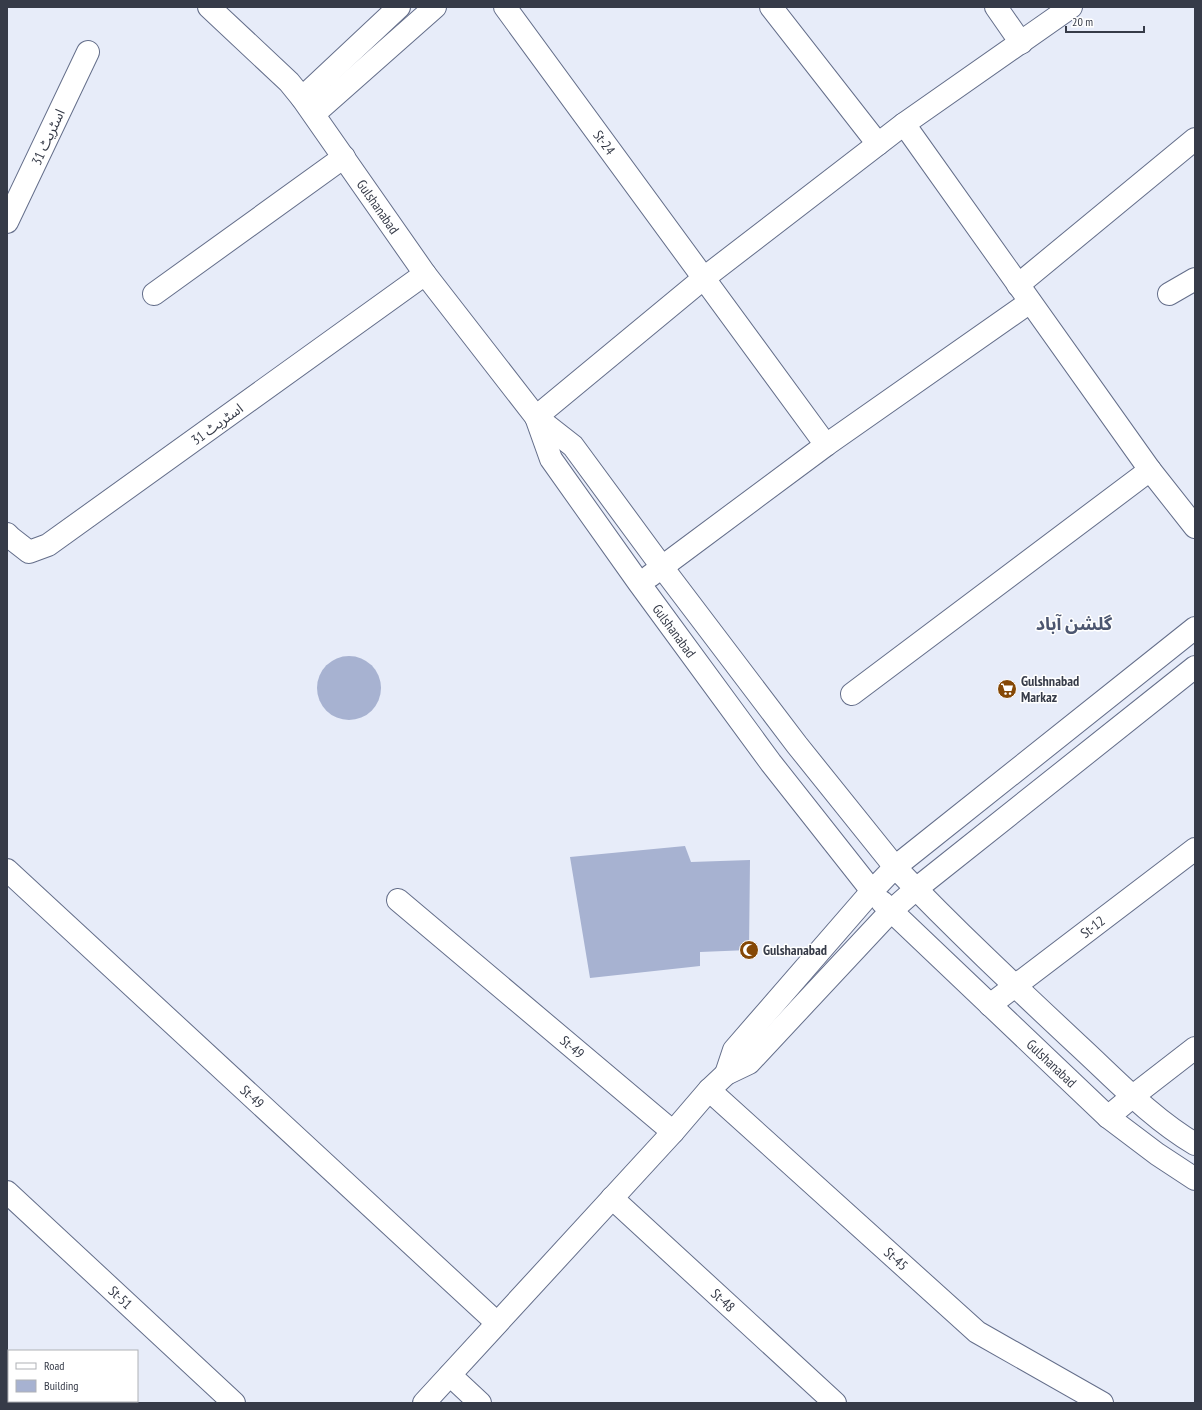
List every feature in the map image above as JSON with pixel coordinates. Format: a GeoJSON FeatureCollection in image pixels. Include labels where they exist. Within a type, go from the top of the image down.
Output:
{"type":"FeatureCollection","features":[{"type":"Feature","properties":{"kind":"street","name":"Gulshanabad"},"geometry":{"type":"LineString","coordinates":[[209,7],[289,82],[308,106],[425,274],[536,417],[573,446],[797,746],[895,868],[1014,986],[1133,1096],[1180,1135],[1195,1144]]}},
{"type":"Feature","properties":{"kind":"street"},"geometry":{"type":"LineString","coordinates":[[308,106],[399,7]]}},
{"type":"Feature","properties":{"kind":"street"},"geometry":{"type":"LineString","coordinates":[[308,106],[435,7]]}},
{"type":"Feature","properties":{"kind":"street","name":"St-24"},"geometry":{"type":"LineString","coordinates":[[505,7],[826,445]]}},
{"type":"Feature","properties":{"kind":"street"},"geometry":{"type":"LineString","coordinates":[[771,7],[878,144]]}},
{"type":"Feature","properties":{"kind":"street"},"geometry":{"type":"LineString","coordinates":[[996,7],[1021,42]]}},
{"type":"Feature","properties":{"kind":"street"},"geometry":{"type":"LineString","coordinates":[[536,417],[704,278],[904,124],[1071,7]]}},
{"type":"Feature","properties":{"kind":"street","name":"اسٹریٹ 31"},"geometry":{"type":"LineString","coordinates":[[7,220],[88,52]]}},
{"type":"Feature","properties":{"kind":"street"},"geometry":{"type":"LineString","coordinates":[[904,124],[1150,470],[1192,517]]}},
{"type":"Feature","properties":{"kind":"street"},"geometry":{"type":"LineString","coordinates":[[639,583],[826,445],[1024,294],[1195,139]]}},
{"type":"Feature","properties":{"kind":"street"},"geometry":{"type":"LineString","coordinates":[[154,294],[344,157]]}},
{"type":"Feature","properties":{"kind":"street","name":"اسٹریٹ 31"},"geometry":{"type":"LineString","coordinates":[[7,534],[29,552],[48,545],[425,274]]}},
{"type":"Feature","properties":{"kind":"street"},"geometry":{"type":"LineString","coordinates":[[1169,294],[1195,279]]}},
{"type":"Feature","properties":{"kind":"street","name":"Gulshanabad"},"geometry":{"type":"LineString","coordinates":[[536,417],[550,459],[771,763],[872,892],[1108,1117],[1157,1154],[1195,1179]]}},
{"type":"Feature","properties":{"kind":"street"},"geometry":{"type":"LineString","coordinates":[[852,694],[1150,470]]}},
{"type":"Feature","properties":{"kind":"street"},"geometry":{"type":"LineString","coordinates":[[726,1074],[734,1050],[872,892],[895,868],[1195,628]]}},
{"type":"Feature","properties":{"kind":"street"},"geometry":{"type":"LineString","coordinates":[[424,1403],[709,1090],[726,1074],[750,1063],[892,911],[916,889],[1195,667]]}},
{"type":"Feature","properties":{"kind":"street"},"geometry":{"type":"LineString","coordinates":[[771,763],[797,746]]}},
{"type":"Feature","properties":{"kind":"street","name":"St-12"},"geometry":{"type":"LineString","coordinates":[[990,1005],[1195,850]]}},
{"type":"Feature","properties":{"kind":"street","name":"St-49"},"geometry":{"type":"LineString","coordinates":[[7,870],[498,1323]]}},
{"type":"Feature","properties":{"kind":"street","name":"St-49"},"geometry":{"type":"LineString","coordinates":[[398,900],[672,1132]]}},
{"type":"Feature","properties":{"kind":"street"},"geometry":{"type":"LineString","coordinates":[[1108,1117],[1195,1048]]}},
{"type":"Feature","properties":{"kind":"street","name":"St-45"},"geometry":{"type":"LineString","coordinates":[[709,1090],[977,1332],[1102,1403]]}},
{"type":"Feature","properties":{"kind":"street","name":"St-51"},"geometry":{"type":"LineString","coordinates":[[7,1192],[234,1403]]}},
{"type":"Feature","properties":{"kind":"street","name":"St-48"},"geometry":{"type":"LineString","coordinates":[[612,1198],[835,1403]]}},
{"type":"Feature","properties":{"kind":"street"},"geometry":{"type":"LineString","coordinates":[[450,1375],[480,1403]]}},
{"type":"Feature","properties":{"kind":"building"},"geometry":{"type":"Polygon","coordinates":[[[349,656],[367,662],[375,670],[381,688],[375,706],[367,714],[349,720],[331,714],[323,706],[317,688],[323,670],[331,662],[349,656]]]}},
{"type":"Feature","properties":{"kind":"building"},"geometry":{"type":"Polygon","coordinates":[[[685,846],[691,862],[750,860],[749,950],[700,952],[700,966],[590,978],[570,857],[685,846]]]}},
{"type":"Feature","properties":{"kind":"place","name":"Gulshnabad Markaz"},"geometry":{"type":"Point","coordinates":[1007,689]}},
{"type":"Feature","properties":{"kind":"place","name":"Gulshanabad"},"geometry":{"type":"Point","coordinates":[749,950]}},
{"type":"Feature","properties":{"kind":"district","name":"گلشن آباد"},"geometry":{"type":"Point","coordinates":[1074,623]}}]}
